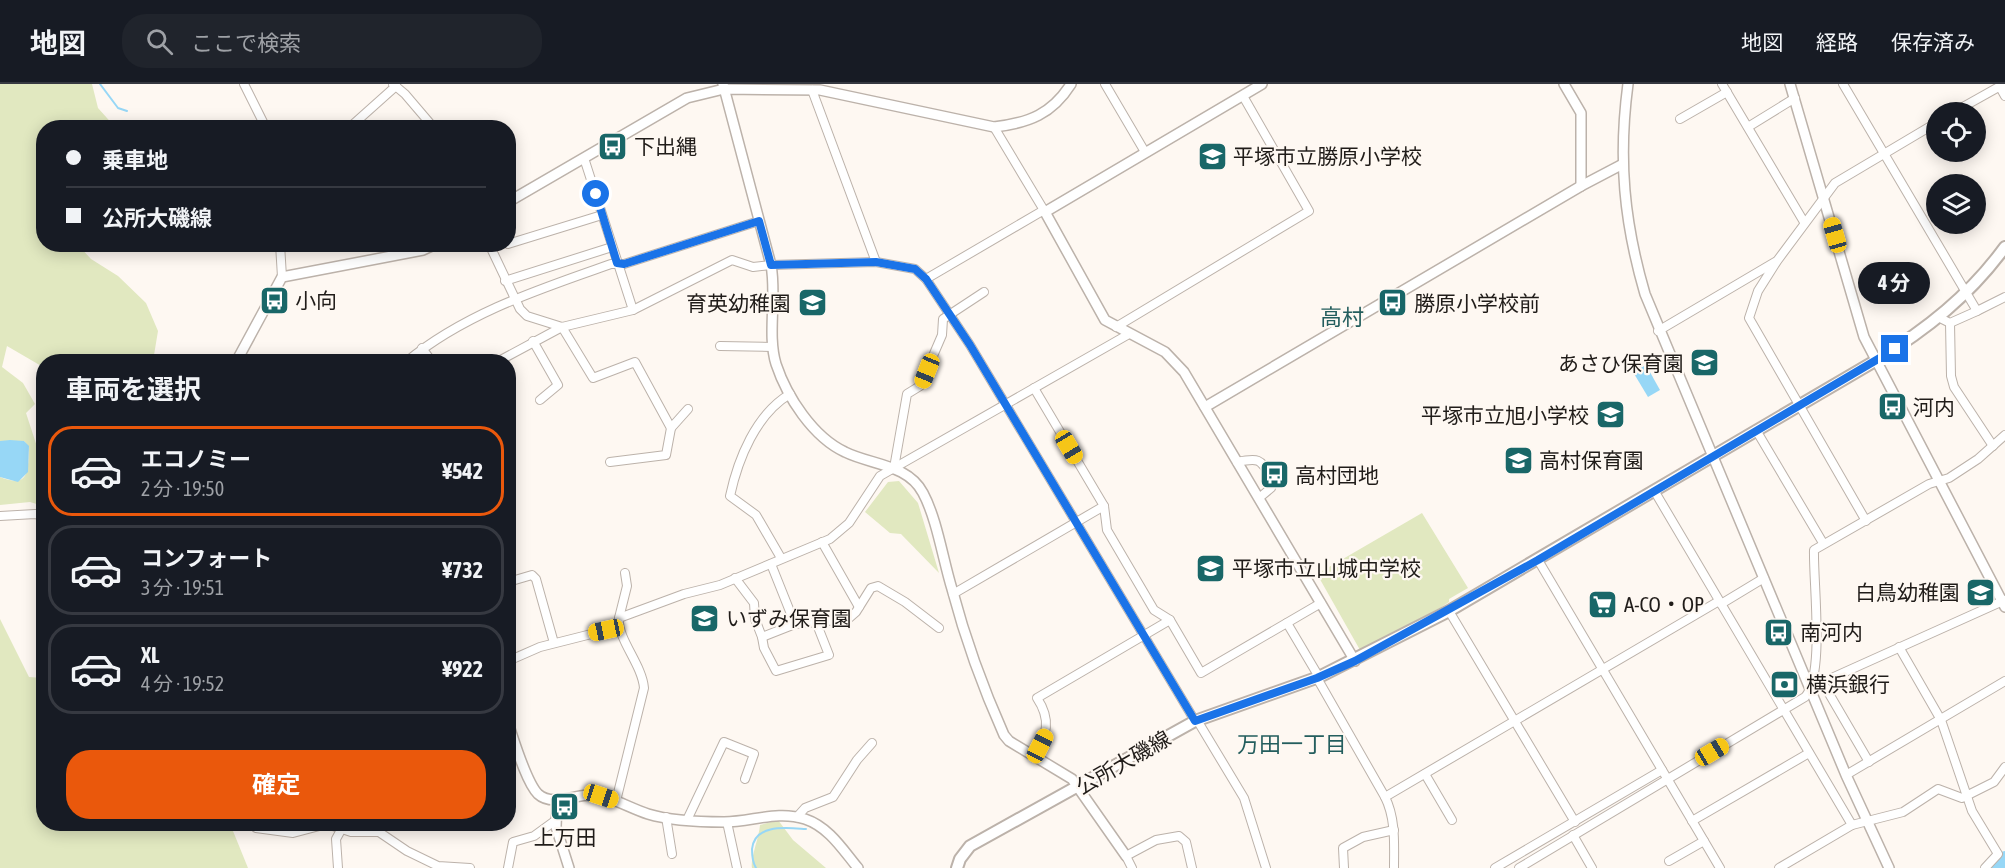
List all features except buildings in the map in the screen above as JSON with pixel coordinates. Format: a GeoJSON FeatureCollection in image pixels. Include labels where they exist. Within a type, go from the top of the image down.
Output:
{"type":"FeatureCollection","features":[{"type":"Feature","properties":{"kind":"main road","name":"公所大磯線"},"geometry":{"type":"LineString","coordinates":[[957,868],[960,859],[970,846],[1079,788],[1196,720],[1318,677],[1355,661],[1449,611],[1655,492],[1712,456],[1945,320],[2005,247]]}},
{"type":"Feature","properties":{"kind":"street"},"geometry":{"type":"LineString","coordinates":[[244,84],[262,120]]}},
{"type":"Feature","properties":{"kind":"street"},"geometry":{"type":"LineString","coordinates":[[516,197],[687,98],[724,87],[767,86],[812,90],[994,127],[1018,124],[1037,118],[1051,109],[1071,84]]}},
{"type":"Feature","properties":{"kind":"street"},"geometry":{"type":"LineString","coordinates":[[1105,84],[1145,152]]}},
{"type":"Feature","properties":{"kind":"street"},"geometry":{"type":"LineString","coordinates":[[926,279],[1260,84]]}},
{"type":"Feature","properties":{"kind":"street"},"geometry":{"type":"LineString","coordinates":[[1564,84],[1581,113],[1581,186]]}},
{"type":"Feature","properties":{"kind":"street"},"geometry":{"type":"LineString","coordinates":[[1628,84],[1622,165],[1635,258],[1658,331],[1866,823],[1889,868]]}},
{"type":"Feature","properties":{"kind":"street"},"geometry":{"type":"LineString","coordinates":[[1722,84],[1803,222]]}},
{"type":"Feature","properties":{"kind":"street"},"geometry":{"type":"LineString","coordinates":[[1790,84],[1864,337],[2004,602],[1899,646],[1825,681],[1824,684],[1869,762]]}},
{"type":"Feature","properties":{"kind":"street"},"geometry":{"type":"LineString","coordinates":[[1843,84],[1977,311]]}},
{"type":"Feature","properties":{"kind":"street"},"geometry":{"type":"LineString","coordinates":[[357,120],[394,85],[427,120]]}},
{"type":"Feature","properties":{"kind":"street"},"geometry":{"type":"LineString","coordinates":[[1972,102],[2002,85],[2005,96]]}},
{"type":"Feature","properties":{"kind":"street"},"geometry":{"type":"LineString","coordinates":[[724,87],[771,265],[775,286],[773,347],[776,364],[790,394],[805,418],[835,446],[845,452],[894,468],[918,485],[923,493],[953,594],[1004,735],[1009,741],[1065,774],[1079,788],[1132,868]]}},
{"type":"Feature","properties":{"kind":"street"},"geometry":{"type":"LineString","coordinates":[[812,90],[876,262]]}},
{"type":"Feature","properties":{"kind":"street"},"geometry":{"type":"LineString","coordinates":[[1680,119],[1727,92]]}},
{"type":"Feature","properties":{"kind":"street"},"geometry":{"type":"LineString","coordinates":[[1116,327],[1309,211],[1243,96]]}},
{"type":"Feature","properties":{"kind":"street"},"geometry":{"type":"LineString","coordinates":[[1748,127],[1795,98]]}},
{"type":"Feature","properties":{"kind":"street"},"geometry":{"type":"LineString","coordinates":[[994,127],[1045,211],[1100,314],[1116,327],[1165,352],[1175,361],[1205,407],[1355,661]]}},
{"type":"Feature","properties":{"kind":"street"},"geometry":{"type":"LineString","coordinates":[[1866,520],[1749,318],[1758,291],[1777,261],[1803,222],[1835,183],[1926,129]]}},
{"type":"Feature","properties":{"kind":"street"},"geometry":{"type":"LineString","coordinates":[[584,158],[633,309]]}},
{"type":"Feature","properties":{"kind":"street"},"geometry":{"type":"LineString","coordinates":[[1205,407],[1581,186],[1622,165]]}},
{"type":"Feature","properties":{"kind":"street"},"geometry":{"type":"LineString","coordinates":[[516,242],[602,215]]}},
{"type":"Feature","properties":{"kind":"street"},"geometry":{"type":"LineString","coordinates":[[416,354],[514,298],[617,263],[624,264],[759,221]]}},
{"type":"Feature","properties":{"kind":"street"},"geometry":{"type":"LineString","coordinates":[[506,281],[612,247]]}},
{"type":"Feature","properties":{"kind":"street"},"geometry":{"type":"LineString","coordinates":[[240,354],[282,277],[280,252]]}},
{"type":"Feature","properties":{"kind":"street"},"geometry":{"type":"LineString","coordinates":[[282,277],[413,252]]}},
{"type":"Feature","properties":{"kind":"street"},"geometry":{"type":"LineString","coordinates":[[492,252],[514,298],[527,316],[562,327],[593,378],[634,362],[671,428]]}},
{"type":"Feature","properties":{"kind":"street"},"geometry":{"type":"LineString","coordinates":[[1658,331],[1777,261]]}},
{"type":"Feature","properties":{"kind":"street"},"geometry":{"type":"LineString","coordinates":[[511,354],[562,327],[633,309],[727,262],[743,262],[762,268],[771,265],[876,262],[915,269],[926,279],[949,313],[1076,522],[1142,636],[1244,798],[1266,868]]}},
{"type":"Feature","properties":{"kind":"street"},"geometry":{"type":"LineString","coordinates":[[894,468],[907,394],[920,386],[942,335],[943,319],[984,292]]}},
{"type":"Feature","properties":{"kind":"street"},"geometry":{"type":"LineString","coordinates":[[1993,446],[1954,387],[1945,320],[1977,311],[2005,297]]}},
{"type":"Feature","properties":{"kind":"street"},"geometry":{"type":"LineString","coordinates":[[619,618],[735,578],[840,533],[880,476],[1129,333]]}},
{"type":"Feature","properties":{"kind":"street"},"geometry":{"type":"LineString","coordinates":[[533,341],[558,385],[540,400]]}},
{"type":"Feature","properties":{"kind":"street"},"geometry":{"type":"LineString","coordinates":[[720,346],[773,347]]}},
{"type":"Feature","properties":{"kind":"street"},"geometry":{"type":"LineString","coordinates":[[423,348],[427,354]]}},
{"type":"Feature","properties":{"kind":"street"},"geometry":{"type":"LineString","coordinates":[[1034,388],[1104,506],[1107,530],[1154,610],[1170,620],[1201,673],[1321,603]]}},
{"type":"Feature","properties":{"kind":"street"},"geometry":{"type":"LineString","coordinates":[[781,558],[756,516],[730,496],[738,463],[772,406],[790,394]]}},
{"type":"Feature","properties":{"kind":"street"},"geometry":{"type":"LineString","coordinates":[[610,462],[666,455],[671,428],[688,409]]}},
{"type":"Feature","properties":{"kind":"street"},"geometry":{"type":"LineString","coordinates":[[1756,430],[1823,543]]}},
{"type":"Feature","properties":{"kind":"street"},"geometry":{"type":"LineString","coordinates":[[1519,868],[1811,691],[1817,664],[1814,550],[1938,480],[1949,478],[2005,435]]}},
{"type":"Feature","properties":{"kind":"street"},"geometry":{"type":"LineString","coordinates":[[1237,462],[1255,458],[1261,460],[1273,480],[1271,488],[1259,498]]}},
{"type":"Feature","properties":{"kind":"street"},"geometry":{"type":"LineString","coordinates":[[1655,492],[1852,825]]}},
{"type":"Feature","properties":{"kind":"street"},"geometry":{"type":"LineString","coordinates":[[953,594],[1104,506]]}},
{"type":"Feature","properties":{"kind":"street"},"geometry":{"type":"LineString","coordinates":[[0,516],[36,514]]}},
{"type":"Feature","properties":{"kind":"street"},"geometry":{"type":"LineString","coordinates":[[822,542],[859,607]]}},
{"type":"Feature","properties":{"kind":"street"},"geometry":{"type":"LineString","coordinates":[[1538,560],[1720,868]]}},
{"type":"Feature","properties":{"kind":"street"},"geometry":{"type":"LineString","coordinates":[[771,564],[795,624]]}},
{"type":"Feature","properties":{"kind":"street"},"geometry":{"type":"LineString","coordinates":[[616,801],[644,688],[641,672],[620,627],[619,618],[627,586],[625,573]]}},
{"type":"Feature","properties":{"kind":"street"},"geometry":{"type":"LineString","coordinates":[[516,580],[532,575],[536,579],[555,643]]}},
{"type":"Feature","properties":{"kind":"street"},"geometry":{"type":"LineString","coordinates":[[735,578],[754,603],[755,620],[764,648],[776,670],[830,654],[816,622]]}},
{"type":"Feature","properties":{"kind":"street"},"geometry":{"type":"LineString","coordinates":[[1385,797],[1764,578]]}},
{"type":"Feature","properties":{"kind":"street"},"geometry":{"type":"LineString","coordinates":[[762,637],[795,624],[848,619],[871,588],[878,586],[894,594],[939,628]]}},
{"type":"Feature","properties":{"kind":"street"},"geometry":{"type":"LineString","coordinates":[[1449,611],[1575,822]]}},
{"type":"Feature","properties":{"kind":"street"},"geometry":{"type":"LineString","coordinates":[[1033,755],[1046,734],[1047,723],[1037,698],[1170,620]]}},
{"type":"Feature","properties":{"kind":"street"},"geometry":{"type":"LineString","coordinates":[[1287,623],[1391,808],[1394,830],[1394,868]]}},
{"type":"Feature","properties":{"kind":"street"},"geometry":{"type":"LineString","coordinates":[[516,659],[555,643],[620,627]]}},
{"type":"Feature","properties":{"kind":"street"},"geometry":{"type":"LineString","coordinates":[[1899,646],[1941,720],[1972,811],[1998,854]]}},
{"type":"Feature","properties":{"kind":"street"},"geometry":{"type":"LineString","coordinates":[[1846,775],[2005,681]]}},
{"type":"Feature","properties":{"kind":"street"},"geometry":{"type":"LineString","coordinates":[[687,820],[724,742],[754,754],[745,778]]}},
{"type":"Feature","properties":{"kind":"street"},"geometry":{"type":"LineString","coordinates":[[516,743],[534,788],[539,794],[557,800],[592,795],[616,801],[649,814],[687,820],[727,822],[763,816],[797,817],[817,824],[830,834],[858,868]]}},
{"type":"Feature","properties":{"kind":"street"},"geometry":{"type":"LineString","coordinates":[[797,817],[805,808],[833,797],[857,760],[872,743]]}},
{"type":"Feature","properties":{"kind":"street"},"geometry":{"type":"LineString","coordinates":[[1692,822],[1809,753]]}},
{"type":"Feature","properties":{"kind":"street"},"geometry":{"type":"LineString","coordinates":[[1779,868],[1852,825],[1903,812],[1938,789],[1956,798],[1966,796],[1994,782],[2005,767]]}},
{"type":"Feature","properties":{"kind":"street"},"geometry":{"type":"LineString","coordinates":[[1495,868],[1662,770]]}},
{"type":"Feature","properties":{"kind":"street"},"geometry":{"type":"LineString","coordinates":[[1425,774],[1452,820]]}},
{"type":"Feature","properties":{"kind":"street"},"geometry":{"type":"LineString","coordinates":[[557,800],[555,820],[569,868]]}},
{"type":"Feature","properties":{"kind":"street"},"geometry":{"type":"LineString","coordinates":[[666,817],[672,854]]}},
{"type":"Feature","properties":{"kind":"street"},"geometry":{"type":"LineString","coordinates":[[508,868],[513,842],[534,836],[555,820]]}},
{"type":"Feature","properties":{"kind":"street"},"geometry":{"type":"LineString","coordinates":[[727,822],[737,868]]}},
{"type":"Feature","properties":{"kind":"street"},"geometry":{"type":"LineString","coordinates":[[1344,868],[1343,848],[1363,837],[1394,830]]}},
{"type":"Feature","properties":{"kind":"street"},"geometry":{"type":"LineString","coordinates":[[274,831],[305,831]]}},
{"type":"Feature","properties":{"kind":"street"},"geometry":{"type":"LineString","coordinates":[[338,868],[336,839],[340,831]]}},
{"type":"Feature","properties":{"kind":"street"},"geometry":{"type":"LineString","coordinates":[[347,831],[379,832],[407,851],[438,866],[470,868]]}},
{"type":"Feature","properties":{"kind":"street"},"geometry":{"type":"LineString","coordinates":[[385,831],[386,835]]}},
{"type":"Feature","properties":{"kind":"street"},"geometry":{"type":"LineString","coordinates":[[1573,835],[1592,868]]}},
{"type":"Feature","properties":{"kind":"street"},"geometry":{"type":"LineString","coordinates":[[1126,856],[1156,840],[1179,836],[1186,842],[1192,868]]}},
{"type":"Feature","properties":{"kind":"street"},"geometry":{"type":"LineString","coordinates":[[1669,861],[1704,841]]}},
{"type":"Feature","properties":{"kind":"street"},"geometry":{"type":"LineString","coordinates":[[1984,868],[2005,846]]}},
{"type":"Feature","properties":{"kind":"green space"},"geometry":{"type":"Polygon","coordinates":[[[0,84],[92,84],[98,108],[109,120],[36,120],[36,252],[84,252],[91,259],[118,276],[146,303],[158,331],[154,354],[36,354],[36,363],[7,346],[2,367],[23,383],[35,404],[26,413],[36,444],[36,504],[30,502],[0,505],[0,477],[17,481],[22,479],[27,470],[29,447],[24,441],[0,441],[0,84]]]}},
{"type":"Feature","properties":{"kind":"green space"},"geometry":{"type":"Polygon","coordinates":[[[899,481],[918,503],[939,573],[901,534],[890,533],[865,512],[888,482],[899,481]]]}},
{"type":"Feature","properties":{"kind":"green space"},"geometry":{"type":"Polygon","coordinates":[[[1422,513],[1468,588],[1449,599],[1449,602],[1440,608],[1360,650],[1317,574],[1422,513]]]}},
{"type":"Feature","properties":{"kind":"green space"},"geometry":{"type":"Polygon","coordinates":[[[0,619],[29,677],[36,678],[36,831],[233,831],[248,868],[0,868],[0,619]]]}},
{"type":"Feature","properties":{"kind":"green space"},"geometry":{"type":"Polygon","coordinates":[[[778,820],[793,840],[826,868],[752,868],[760,825],[778,820]]]}},
{"type":"Feature","properties":{"kind":"water"},"geometry":{"type":"Polygon","coordinates":[[[1646,365],[1660,390],[1648,397],[1633,372],[1646,365]]]}},
{"type":"Feature","properties":{"kind":"water"},"geometry":{"type":"Polygon","coordinates":[[[0,441],[24,441],[29,446],[28,472],[18,482],[0,477],[0,441]]]}},
{"type":"Feature","properties":{"kind":"waterway"},"geometry":{"type":"LineString","coordinates":[[100,84],[118,108],[127,111]]}},
{"type":"Feature","properties":{"kind":"waterway"},"geometry":{"type":"LineString","coordinates":[[756,868],[752,849],[759,835],[773,829],[806,829]]}},
{"type":"Feature","properties":{"kind":"waterway"},"geometry":{"type":"LineString","coordinates":[[1996,868],[2005,858]]}},
{"type":"Feature","properties":{"kind":"place","name":"下出縄"},"geometry":{"type":"Point","coordinates":[613,146]}},
{"type":"Feature","properties":{"kind":"place","name":"平塚市立勝原小学校"},"geometry":{"type":"Point","coordinates":[1212,156]}},
{"type":"Feature","properties":{"kind":"place","name":"小向"},"geometry":{"type":"Point","coordinates":[274,300]}},
{"type":"Feature","properties":{"kind":"place","name":"育英幼稚園"},"geometry":{"type":"Point","coordinates":[812,303]}},
{"type":"Feature","properties":{"kind":"place","name":"勝原小学校前"},"geometry":{"type":"Point","coordinates":[1393,303]}},
{"type":"Feature","properties":{"kind":"place","name":"あさひ保育園"},"geometry":{"type":"Point","coordinates":[1705,363]}},
{"type":"Feature","properties":{"kind":"place","name":"河内"},"geometry":{"type":"Point","coordinates":[1892,407]}},
{"type":"Feature","properties":{"kind":"place","name":"平塚市立旭小学校"},"geometry":{"type":"Point","coordinates":[1610,415]}},
{"type":"Feature","properties":{"kind":"place","name":"高村保育園"},"geometry":{"type":"Point","coordinates":[1518,460]}},
{"type":"Feature","properties":{"kind":"place","name":"高村団地"},"geometry":{"type":"Point","coordinates":[1274,475]}},
{"type":"Feature","properties":{"kind":"place","name":"平塚市立山城中学校"},"geometry":{"type":"Point","coordinates":[1211,568]}},
{"type":"Feature","properties":{"kind":"place","name":"白鳥幼稚園"},"geometry":{"type":"Point","coordinates":[1981,592]}},
{"type":"Feature","properties":{"kind":"place","name":"A-CO・OP"},"geometry":{"type":"Point","coordinates":[1603,604]}},
{"type":"Feature","properties":{"kind":"place","name":"いずみ保育園"},"geometry":{"type":"Point","coordinates":[705,618]}},
{"type":"Feature","properties":{"kind":"place","name":"南河内"},"geometry":{"type":"Point","coordinates":[1779,632]}},
{"type":"Feature","properties":{"kind":"place","name":"横浜銀行"},"geometry":{"type":"Point","coordinates":[1785,684]}},
{"type":"Feature","properties":{"kind":"place","name":"上万田"},"geometry":{"type":"Point","coordinates":[565,806]}},
{"type":"Feature","properties":{"kind":"district","name":"高村"},"geometry":{"type":"Point","coordinates":[1342,317]}},
{"type":"Feature","properties":{"kind":"district","name":"万田一丁目"},"geometry":{"type":"Point","coordinates":[1292,744]}},
{"type":"Feature","properties":{"kind":"route"},"geometry":{"type":"LineString","coordinates":[[596,194],[617,263],[624,264],[759,221],[771,265],[876,262],[915,269],[926,279],[970,345],[1142,636],[1195,721],[1317,678],[1355,661],[1538,560],[1895,349]]}}]}
